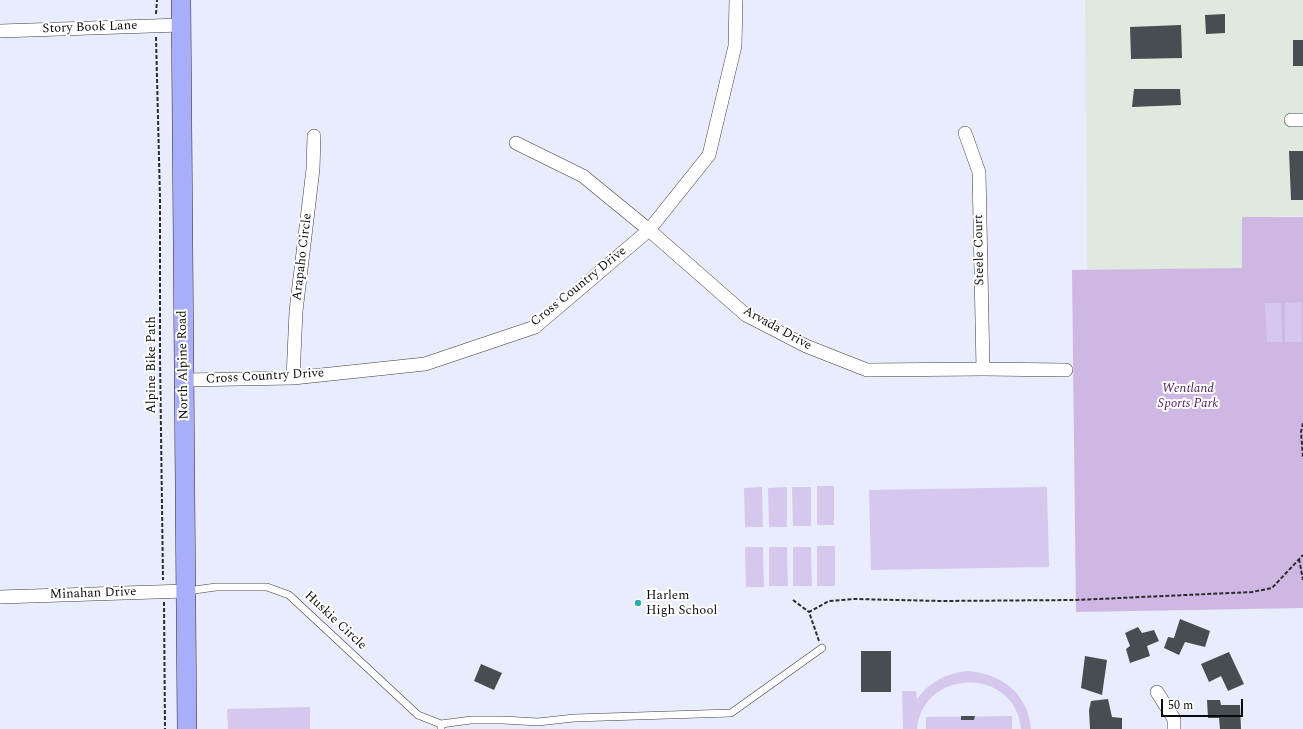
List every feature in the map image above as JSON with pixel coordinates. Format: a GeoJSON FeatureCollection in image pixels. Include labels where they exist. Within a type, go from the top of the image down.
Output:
{"type":"FeatureCollection","features":[{"type":"Feature","properties":{"kind":"main road","name":"North Alpine Road"},"geometry":{"type":"LineString","coordinates":[[181,0],[187,729]]}},
{"type":"Feature","properties":{"kind":"street","name":"Cross Country Drive"},"geometry":{"type":"LineString","coordinates":[[184,380],[293,378],[425,364],[535,327],[649,230],[709,155],[735,46],[736,0]]}},
{"type":"Feature","properties":{"kind":"street","name":"Story Book Lane"},"geometry":{"type":"LineString","coordinates":[[0,31],[181,25]]}},
{"type":"Feature","properties":{"kind":"street","name":"Steele Court"},"geometry":{"type":"LineString","coordinates":[[965,134],[979,172],[983,369]]}},
{"type":"Feature","properties":{"kind":"street","name":"Arapaho Circle"},"geometry":{"type":"LineString","coordinates":[[293,378],[296,311],[313,169],[314,136]]}},
{"type":"Feature","properties":{"kind":"street","name":"Arvada Drive"},"geometry":{"type":"LineString","coordinates":[[516,143],[583,176],[649,230],[746,314],[806,346],[867,370],[1066,370]]}},
{"type":"Feature","properties":{"kind":"street","name":"Minahan Drive"},"geometry":{"type":"LineString","coordinates":[[0,596],[186,591]]}},
{"type":"Feature","properties":{"kind":"street"},"geometry":{"type":"LineString","coordinates":[[1158,692],[1174,719],[1174,729]]}},
{"type":"Feature","properties":{"kind":"lane","name":"Huskie Circle"},"geometry":{"type":"LineString","coordinates":[[186,591],[216,587],[267,587],[289,595],[418,715],[441,726]]}},
{"type":"Feature","properties":{"kind":"lane"},"geometry":{"type":"LineString","coordinates":[[441,726],[471,720],[538,722],[580,718],[731,713],[822,648]]}},
{"type":"Feature","properties":{"kind":"path","name":"Alpine Bike Path"},"geometry":{"type":"LineString","coordinates":[[157,0],[156,26],[160,199],[160,358],[163,592],[165,607],[165,729]]}},
{"type":"Feature","properties":{"kind":"path"},"geometry":{"type":"LineString","coordinates":[[1303,422],[1301,432],[1303,457]]}},
{"type":"Feature","properties":{"kind":"path"},"geometry":{"type":"LineString","coordinates":[[809,612],[829,601],[854,599],[941,601],[1076,600],[1252,592],[1272,588],[1303,555]]}},
{"type":"Feature","properties":{"kind":"path"},"geometry":{"type":"LineString","coordinates":[[1299,559],[1303,580]]}},
{"type":"Feature","properties":{"kind":"path"},"geometry":{"type":"LineString","coordinates":[[793,600],[809,612],[822,648]]}},
{"type":"Feature","properties":{"kind":"shaded area"},"geometry":{"type":"Polygon","coordinates":[[[1085,0],[1303,0],[1303,216],[1242,217],[1242,268],[1087,273],[1085,0]]]}},
{"type":"Feature","properties":{"kind":"shaded area"},"geometry":{"type":"Polygon","coordinates":[[[1302,302],[1302,342],[1285,342],[1285,303],[1302,302]]]}},
{"type":"Feature","properties":{"kind":"shaded area"},"geometry":{"type":"Polygon","coordinates":[[[1265,303],[1281,303],[1282,342],[1267,342],[1265,303]]]}},
{"type":"Feature","properties":{"kind":"shaded area"},"geometry":{"type":"Polygon","coordinates":[[[817,486],[834,486],[834,525],[817,525],[817,486]]]}},
{"type":"Feature","properties":{"kind":"shaded area"},"geometry":{"type":"Polygon","coordinates":[[[762,487],[763,527],[745,527],[744,488],[762,487]]]}},
{"type":"Feature","properties":{"kind":"shaded area"},"geometry":{"type":"Polygon","coordinates":[[[787,487],[787,527],[769,527],[768,488],[787,487]]]}},
{"type":"Feature","properties":{"kind":"shaded area"},"geometry":{"type":"Polygon","coordinates":[[[792,487],[811,487],[811,526],[793,526],[792,487]]]}},
{"type":"Feature","properties":{"kind":"shaded area"},"geometry":{"type":"Polygon","coordinates":[[[1047,487],[1049,567],[871,570],[869,490],[1047,487]]]}},
{"type":"Feature","properties":{"kind":"shaded area"},"geometry":{"type":"Polygon","coordinates":[[[817,546],[835,546],[835,586],[817,586],[817,546]]]}},
{"type":"Feature","properties":{"kind":"shaded area"},"geometry":{"type":"Polygon","coordinates":[[[745,547],[763,547],[764,587],[746,587],[745,547]]]}},
{"type":"Feature","properties":{"kind":"shaded area"},"geometry":{"type":"Polygon","coordinates":[[[769,547],[787,547],[788,586],[769,586],[769,547]]]}},
{"type":"Feature","properties":{"kind":"shaded area"},"geometry":{"type":"Polygon","coordinates":[[[793,547],[811,547],[812,586],[793,586],[793,547]]]}},
{"type":"Feature","properties":{"kind":"shaded area"},"geometry":{"type":"Polygon","coordinates":[[[968,671],[992,676],[1003,681],[1012,688],[1025,706],[1031,729],[1021,729],[1015,709],[1003,694],[987,685],[969,682],[951,685],[935,694],[923,709],[917,729],[903,729],[902,691],[916,691],[917,699],[928,687],[940,679],[960,672],[968,671]]]}},
{"type":"Feature","properties":{"kind":"shaded area"},"geometry":{"type":"Polygon","coordinates":[[[310,707],[310,729],[228,729],[227,709],[310,707]]]}},
{"type":"Feature","properties":{"kind":"shaded area"},"geometry":{"type":"Polygon","coordinates":[[[1012,716],[1012,729],[926,729],[926,717],[1012,716]]]}},
{"type":"Feature","properties":{"kind":"green space","name":"Wentland Sports Park"},"geometry":{"type":"Polygon","coordinates":[[[1242,217],[1303,217],[1303,608],[1076,612],[1072,270],[1242,268],[1242,217]]]}},
{"type":"Feature","properties":{"kind":"building"},"geometry":{"type":"Polygon","coordinates":[[[1225,14],[1225,33],[1206,34],[1205,15],[1225,14]]]}},
{"type":"Feature","properties":{"kind":"building"},"geometry":{"type":"Polygon","coordinates":[[[1181,25],[1182,58],[1131,59],[1130,27],[1181,25]]]}},
{"type":"Feature","properties":{"kind":"building"},"geometry":{"type":"Polygon","coordinates":[[[1293,40],[1303,40],[1303,66],[1293,66],[1293,40]]]}},
{"type":"Feature","properties":{"kind":"building"},"geometry":{"type":"Polygon","coordinates":[[[1134,89],[1180,89],[1181,105],[1132,107],[1134,89]]]}},
{"type":"Feature","properties":{"kind":"building"},"geometry":{"type":"Polygon","coordinates":[[[1289,151],[1303,151],[1303,200],[1291,200],[1289,151]]]}},
{"type":"Feature","properties":{"kind":"building"},"geometry":{"type":"Polygon","coordinates":[[[1180,619],[1210,631],[1205,647],[1185,642],[1179,655],[1164,648],[1168,637],[1174,638],[1180,619]]]}},
{"type":"Feature","properties":{"kind":"building"},"geometry":{"type":"Polygon","coordinates":[[[1138,627],[1142,633],[1154,630],[1159,641],[1147,646],[1150,656],[1130,663],[1126,649],[1130,646],[1125,633],[1138,627]]]}},
{"type":"Feature","properties":{"kind":"building"},"geometry":{"type":"Polygon","coordinates":[[[861,651],[891,651],[891,692],[861,692],[861,651]]]}},
{"type":"Feature","properties":{"kind":"building"},"geometry":{"type":"Polygon","coordinates":[[[1229,652],[1244,684],[1228,691],[1221,676],[1209,682],[1201,664],[1229,652]]]}},
{"type":"Feature","properties":{"kind":"building"},"geometry":{"type":"Polygon","coordinates":[[[1085,656],[1107,660],[1102,695],[1081,688],[1085,656]]]}},
{"type":"Feature","properties":{"kind":"building"},"geometry":{"type":"Polygon","coordinates":[[[481,664],[502,673],[494,690],[474,681],[481,664]]]}},
{"type":"Feature","properties":{"kind":"building"},"geometry":{"type":"Polygon","coordinates":[[[1108,699],[1112,717],[1122,718],[1122,729],[1090,729],[1089,710],[1091,701],[1108,699]]]}},
{"type":"Feature","properties":{"kind":"building"},"geometry":{"type":"Polygon","coordinates":[[[1207,700],[1220,700],[1221,705],[1240,705],[1241,729],[1220,729],[1219,718],[1208,718],[1207,700]]]}},
{"type":"Feature","properties":{"kind":"building"},"geometry":{"type":"Polygon","coordinates":[[[961,716],[975,716],[974,720],[961,720],[961,716]]]}},
{"type":"Feature","properties":{"kind":"place","name":"Harlem High School"},"geometry":{"type":"Point","coordinates":[638,603]}}]}
